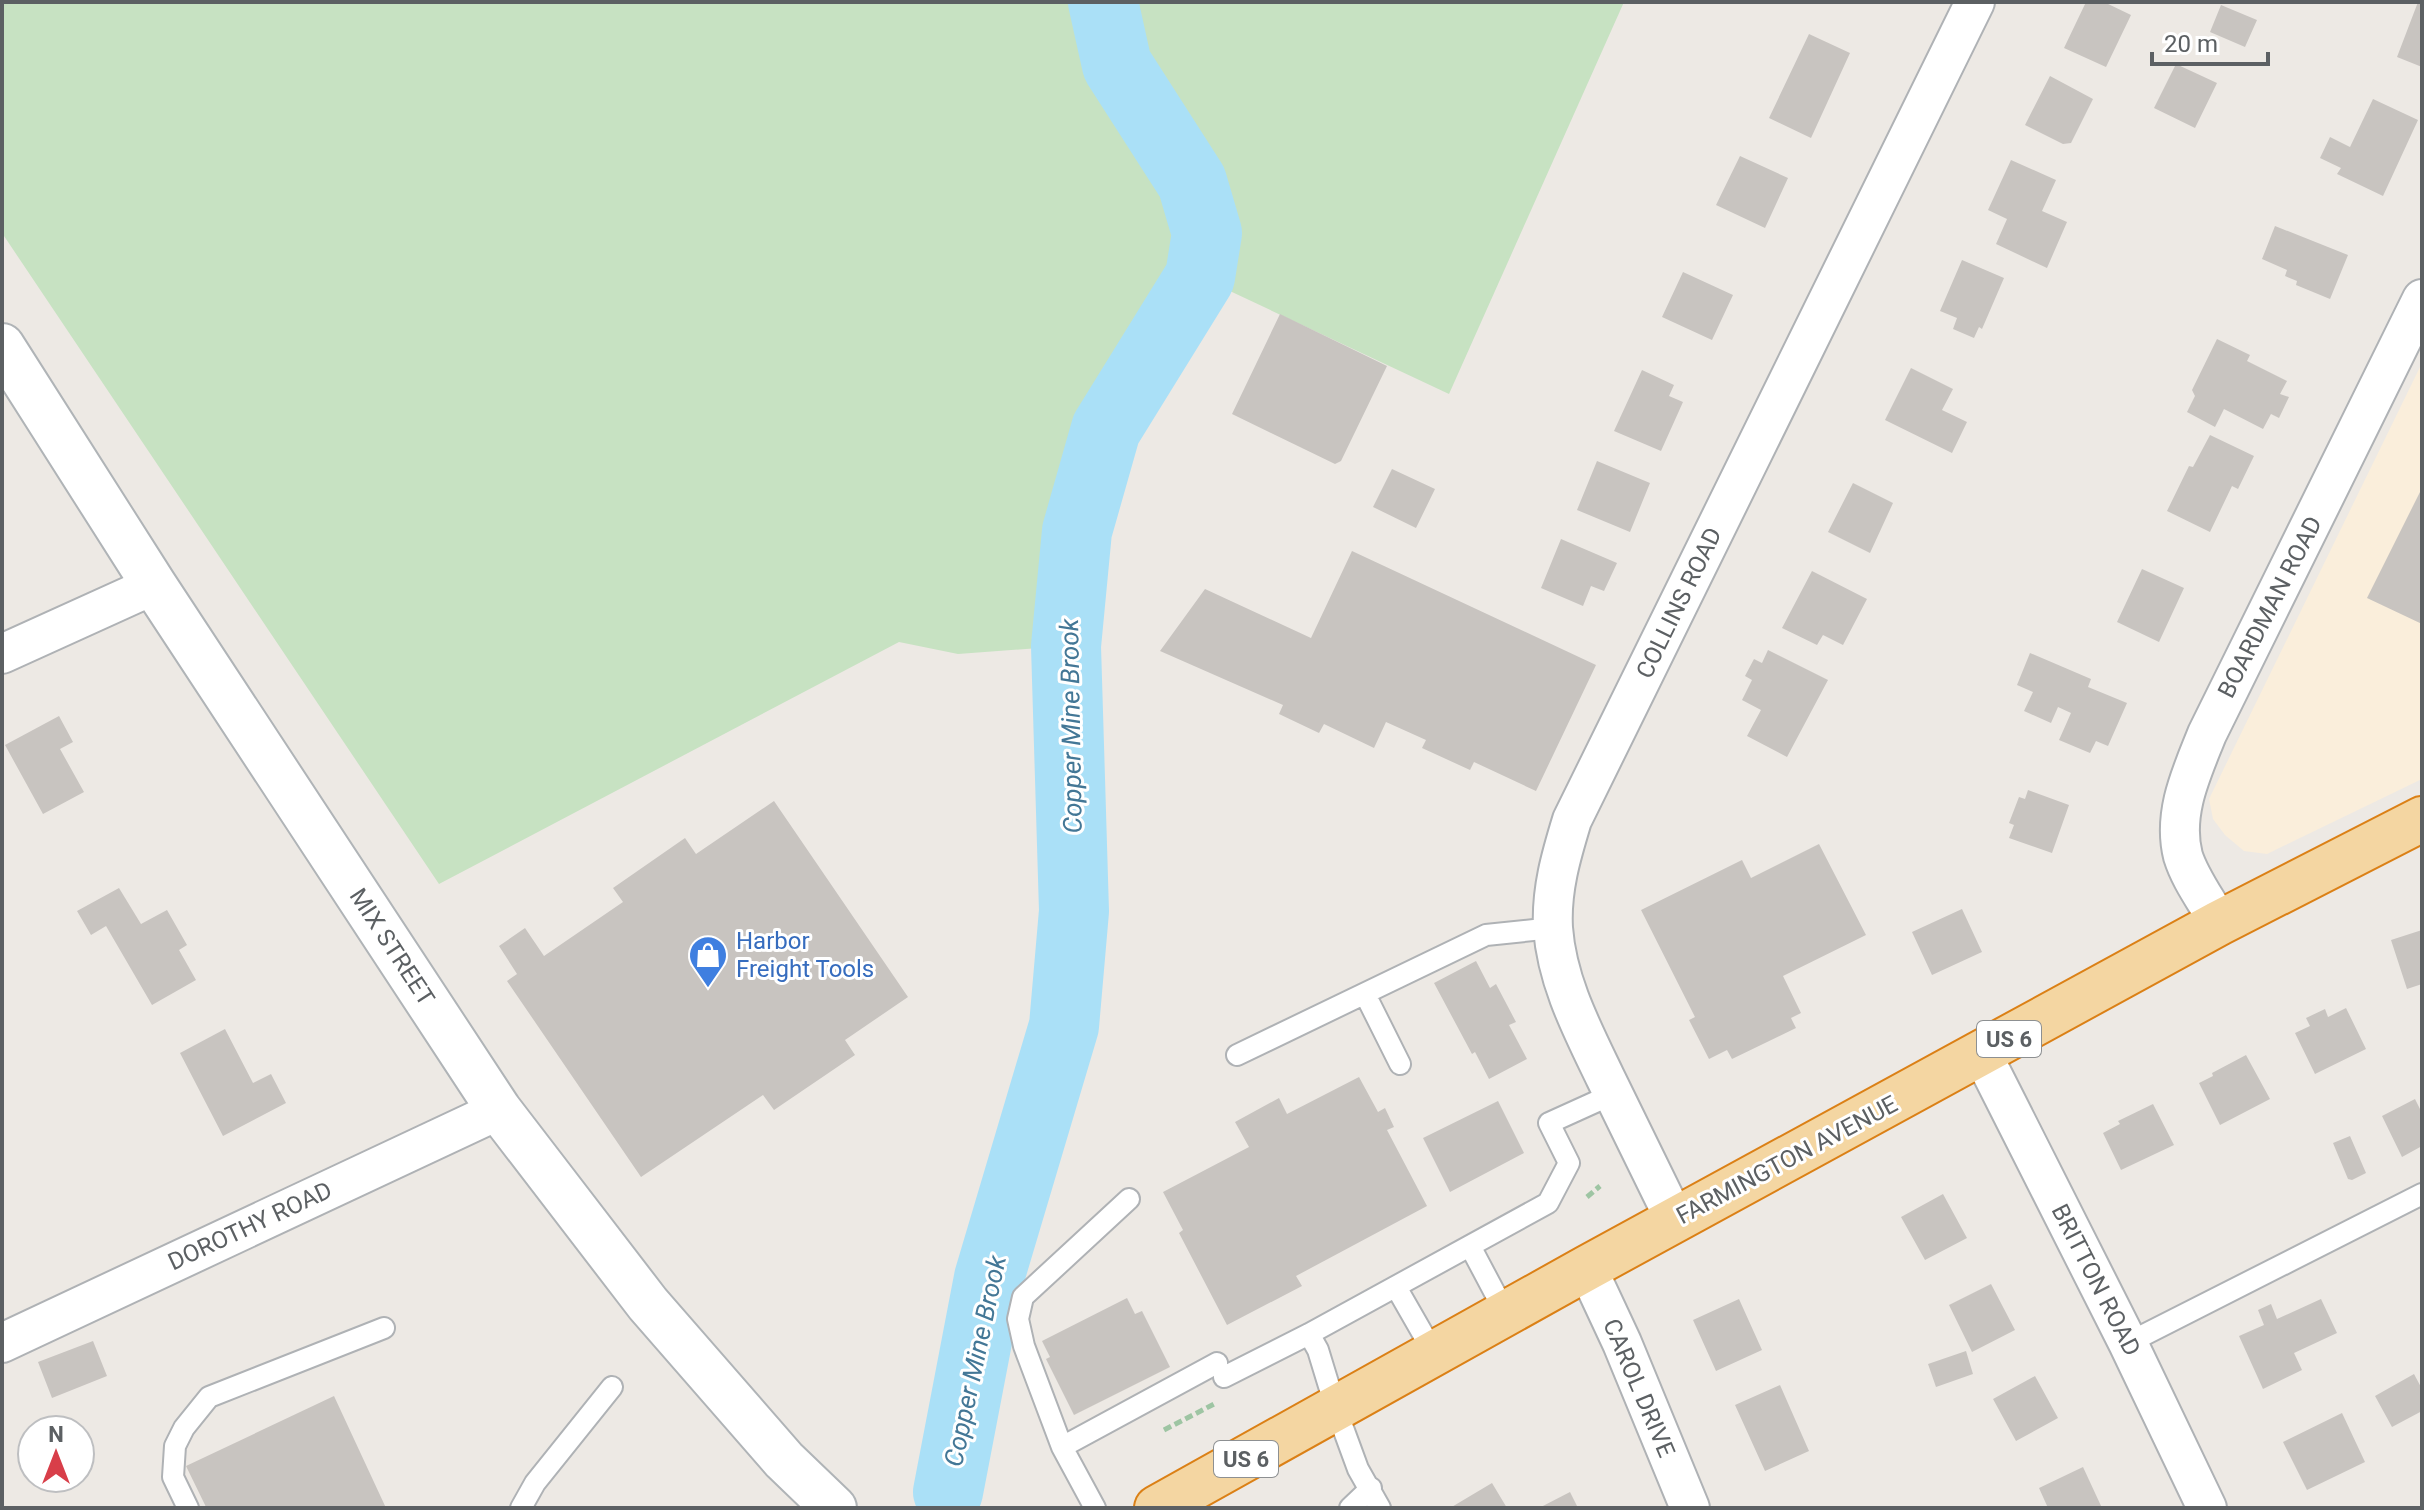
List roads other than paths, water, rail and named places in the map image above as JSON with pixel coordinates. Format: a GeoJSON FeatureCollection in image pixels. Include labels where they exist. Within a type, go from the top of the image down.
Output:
{"type":"FeatureCollection","features":[{"type":"Feature","properties":{"kind":"highway","name":"FARMINGTON AVENUE"},"geometry":{"type":"LineString","coordinates":[[1157,1508],[1587,1268],[2219,923],[2422,819]]}},
{"type":"Feature","properties":{"kind":"main road","name":"MIX STREET"},"geometry":{"type":"LineString","coordinates":[[2,346],[154,585],[499,1110],[648,1304],[784,1460],[834,1508]]}},
{"type":"Feature","properties":{"kind":"street","name":"COLLINS ROAD"},"geometry":{"type":"LineString","coordinates":[[1675,1220],[1560,976],[1553,928],[1557,873],[1572,820],[1975,2]]}},
{"type":"Feature","properties":{"kind":"street","name":"BOARDMAN ROAD"},"geometry":{"type":"LineString","coordinates":[[2219,923],[2183,855],[2180,829],[2182,801],[2191,773],[2207,734],[2422,299]]}},
{"type":"Feature","properties":{"kind":"street"},"geometry":{"type":"LineString","coordinates":[[2,654],[154,585]]}},
{"type":"Feature","properties":{"kind":"street","name":"BRITTON ROAD"},"geometry":{"type":"LineString","coordinates":[[1982,1054],[2128,1343],[2207,1508]]}},
{"type":"Feature","properties":{"kind":"street","name":"DOROTHY ROAD"},"geometry":{"type":"LineString","coordinates":[[2,1343],[499,1110]]}},
{"type":"Feature","properties":{"kind":"street","name":"CAROL DRIVE"},"geometry":{"type":"LineString","coordinates":[[1587,1268],[1622,1343],[1690,1508]]}},
{"type":"Feature","properties":{"kind":"lane"},"geometry":{"type":"LineString","coordinates":[[1237,1055],[1486,935],[1553,928]]}},
{"type":"Feature","properties":{"kind":"lane"},"geometry":{"type":"LineString","coordinates":[[1365,994],[1400,1064]]}},
{"type":"Feature","properties":{"kind":"lane"},"geometry":{"type":"LineString","coordinates":[[1062,1447],[1221,1370],[1309,1334],[1548,1203],[1569,1163],[1549,1123],[1613,1094]]}},
{"type":"Feature","properties":{"kind":"lane"},"geometry":{"type":"LineString","coordinates":[[2128,1343],[2422,1194]]}},
{"type":"Feature","properties":{"kind":"lane"},"geometry":{"type":"LineString","coordinates":[[1095,1508],[1062,1447],[1024,1346],[1018,1319],[1023,1297],[1129,1199]]}},
{"type":"Feature","properties":{"kind":"lane"},"geometry":{"type":"LineString","coordinates":[[1470,1246],[1506,1314]]}},
{"type":"Feature","properties":{"kind":"lane"},"geometry":{"type":"LineString","coordinates":[[1396,1287],[1435,1355]]}},
{"type":"Feature","properties":{"kind":"lane"},"geometry":{"type":"LineString","coordinates":[[188,1508],[173,1477],[175,1446],[184,1428],[209,1397],[384,1328]]}},
{"type":"Feature","properties":{"kind":"lane"},"geometry":{"type":"LineString","coordinates":[[1309,1334],[1318,1350],[1358,1469],[1380,1508]]}},
{"type":"Feature","properties":{"kind":"lane"},"geometry":{"type":"LineString","coordinates":[[521,1508],[535,1483],[612,1387]]}},
{"type":"Feature","properties":{"kind":"lane"},"geometry":{"type":"LineString","coordinates":[[1350,1508],[1371,1488]]}},
{"type":"Feature","properties":{"kind":"waterway","name":"Copper Mine Brook"},"geometry":{"type":"LineString","coordinates":[[948,1492],[989,1278],[1064,1026],[1074,911],[1066,646],[1077,531],[1106,429],[1200,277],[1207,233],[1192,182],[1117,65],[1103,2]]}},
{"type":"Feature","properties":{"kind":"place","name":"Harbor Freight Tools"},"geometry":{"type":"Point","coordinates":[708,989]}}]}
